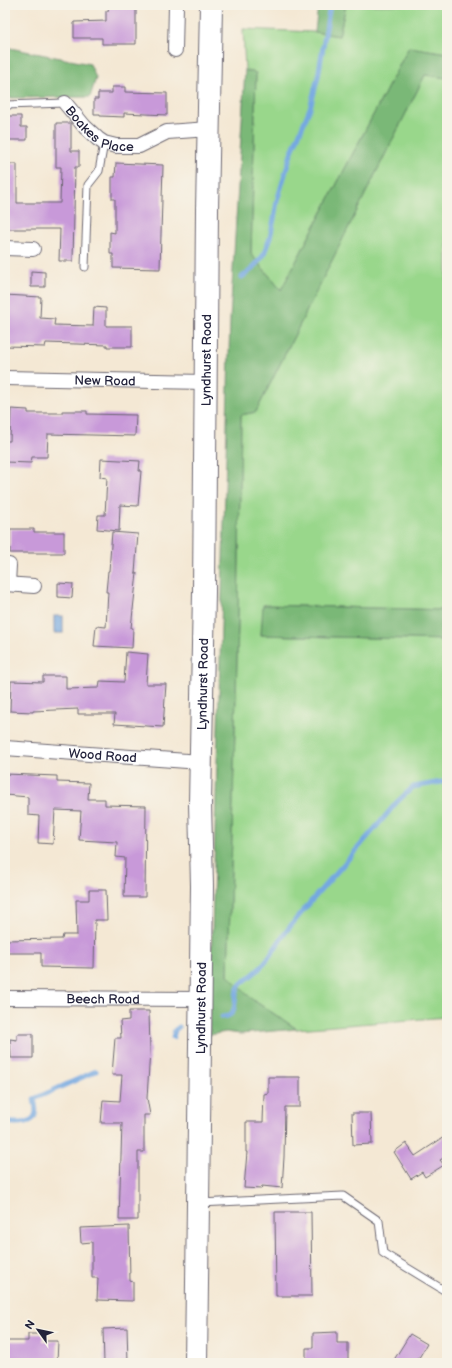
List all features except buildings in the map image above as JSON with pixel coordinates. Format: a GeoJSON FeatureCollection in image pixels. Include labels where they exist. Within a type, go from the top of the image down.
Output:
{"type":"FeatureCollection","features":[{"type":"Feature","properties":{"kind":"main road","name":"Lyndhurst Road"},"geometry":{"type":"LineString","coordinates":[[196,1363],[202,886],[200,804],[211,5]]}},
{"type":"Feature","properties":{"kind":"street"},"geometry":{"type":"LineString","coordinates":[[175,50],[176,5]]}},
{"type":"Feature","properties":{"kind":"street","name":"Boakes Place"},"geometry":{"type":"LineString","coordinates":[[65,103],[85,127],[98,139],[104,143],[116,146],[139,146],[167,132],[209,129]]}},
{"type":"Feature","properties":{"kind":"street"},"geometry":{"type":"LineString","coordinates":[[5,248],[33,249]]}},
{"type":"Feature","properties":{"kind":"street","name":"New Road"},"geometry":{"type":"LineString","coordinates":[[5,378],[205,382]]}},
{"type":"Feature","properties":{"kind":"street"},"geometry":{"type":"LineString","coordinates":[[9,565],[7,584],[34,586]]}},
{"type":"Feature","properties":{"kind":"street","name":"Wood Road"},"geometry":{"type":"LineString","coordinates":[[5,748],[201,762]]}},
{"type":"Feature","properties":{"kind":"street","name":"Beech Road"},"geometry":{"type":"LineString","coordinates":[[5,998],[201,999]]}},
{"type":"Feature","properties":{"kind":"lane"},"geometry":{"type":"LineString","coordinates":[[5,105],[65,103]]}},
{"type":"Feature","properties":{"kind":"lane"},"geometry":{"type":"LineString","coordinates":[[85,267],[88,185],[99,171],[104,143]]}},
{"type":"Feature","properties":{"kind":"lane"},"geometry":{"type":"LineString","coordinates":[[198,1204],[343,1196],[379,1221],[383,1253],[447,1292]]}},
{"type":"Feature","properties":{"kind":"green space"},"geometry":{"type":"Polygon","coordinates":[[[318,5],[346,5],[339,36],[315,32],[318,5]]]}},
{"type":"Feature","properties":{"kind":"green space"},"geometry":{"type":"Polygon","coordinates":[[[346,5],[447,5],[447,53],[409,47],[281,290],[251,254],[256,73],[245,70],[243,29],[315,32],[339,36],[346,5]]]}},
{"type":"Feature","properties":{"kind":"green space"},"geometry":{"type":"Polygon","coordinates":[[[5,47],[90,64],[96,78],[90,97],[5,98],[5,47]]]}},
{"type":"Feature","properties":{"kind":"green space"},"geometry":{"type":"Polygon","coordinates":[[[409,47],[447,53],[447,78],[425,75],[256,412],[241,415],[238,623],[228,975],[253,1000],[297,1029],[240,1034],[226,1032],[209,1035],[230,320],[245,70],[256,73],[251,254],[281,290],[409,47]]]}},
{"type":"Feature","properties":{"kind":"green space"},"geometry":{"type":"Polygon","coordinates":[[[425,75],[447,78],[447,610],[264,605],[261,635],[447,640],[447,1017],[297,1029],[253,1000],[228,976],[238,623],[241,415],[256,412],[425,75]]]}},
{"type":"Feature","properties":{"kind":"green space"},"geometry":{"type":"Polygon","coordinates":[[[263,605],[447,610],[447,640],[261,635],[263,605]]]}},
{"type":"Feature","properties":{"kind":"water"},"geometry":{"type":"Polygon","coordinates":[[[54,616],[63,616],[63,633],[54,633],[54,616]]]}},
{"type":"Feature","properties":{"kind":"waterway"},"geometry":{"type":"LineString","coordinates":[[242,277],[251,270],[263,256],[270,238],[277,201],[291,154],[310,108],[318,77],[330,5]]}},
{"type":"Feature","properties":{"kind":"waterway"},"geometry":{"type":"LineString","coordinates":[[222,1017],[228,1016],[232,1013],[236,994],[241,984],[262,965],[302,912],[370,835],[396,803],[413,787],[447,781]]}},
{"type":"Feature","properties":{"kind":"waterway"},"geometry":{"type":"LineString","coordinates":[[173,1037],[175,1030],[179,1027]]}},
{"type":"Feature","properties":{"kind":"waterway"},"geometry":{"type":"LineString","coordinates":[[5,1123],[22,1123],[30,1121],[36,1113],[34,1099],[96,1071]]}}]}
